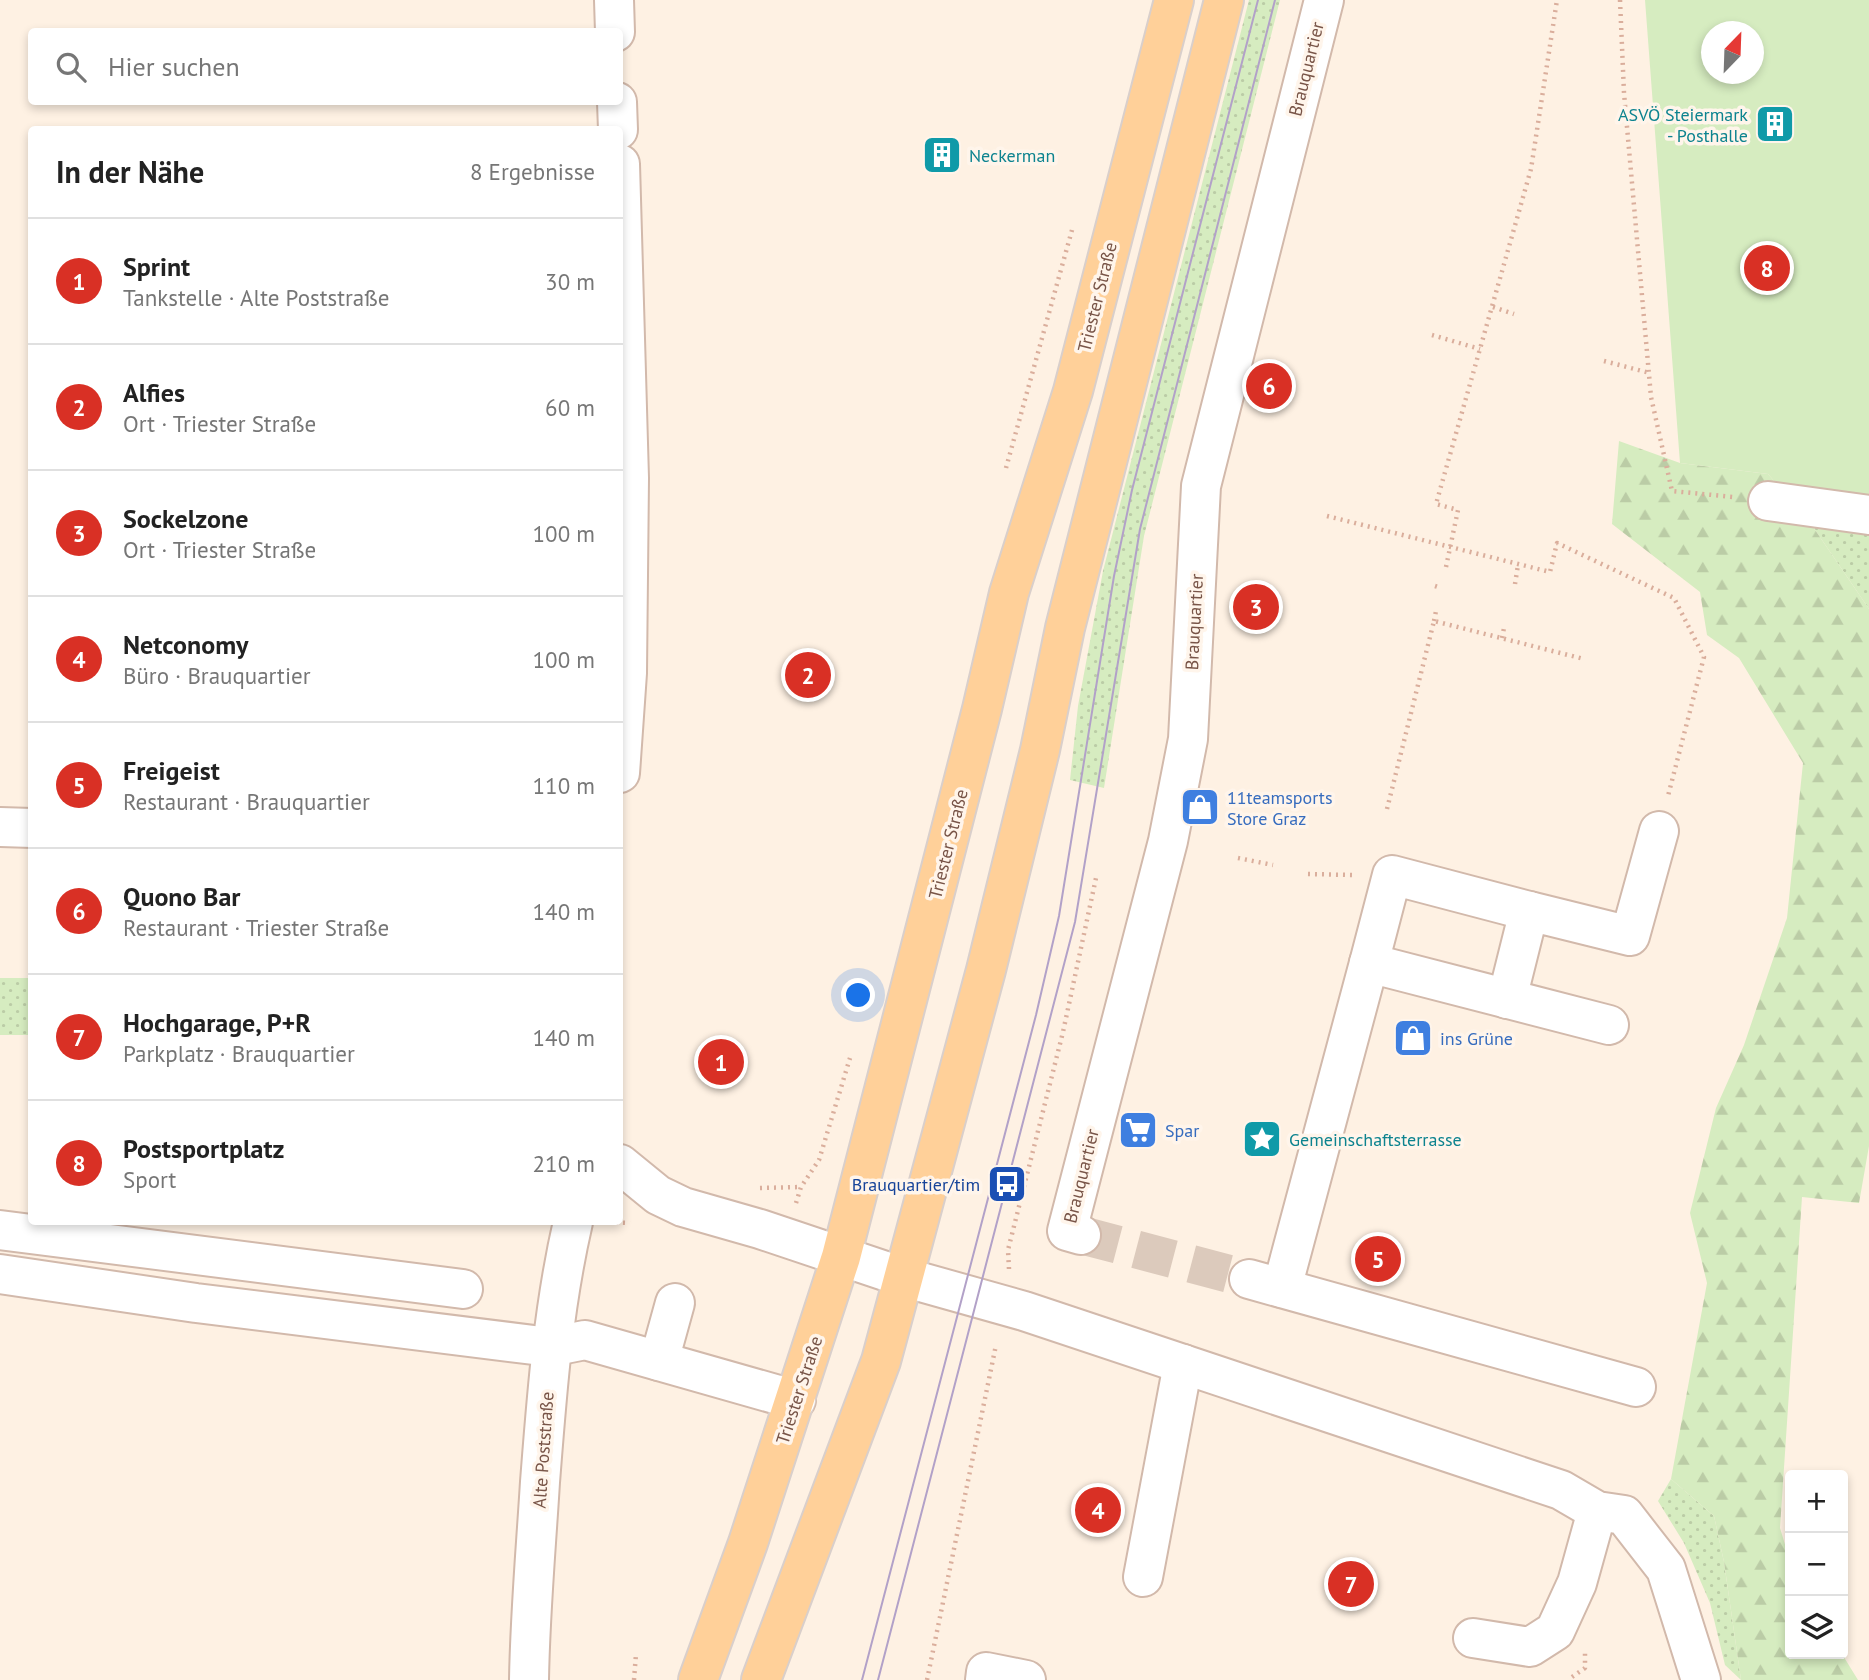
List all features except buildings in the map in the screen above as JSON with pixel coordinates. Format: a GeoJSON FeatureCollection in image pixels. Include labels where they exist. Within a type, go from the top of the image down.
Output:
{"type":"FeatureCollection","features":[{"type":"Feature","properties":{"kind":"main road","name":"Triester Straße"},"geometry":{"type":"LineString","coordinates":[[698,1680],[748,1543],[841,1257],[1010,593],[1073,391],[1174,0]]}},
{"type":"Feature","properties":{"kind":"main road"},"geometry":{"type":"LineString","coordinates":[[761,1680],[881,1361],[986,970],[1040,750],[1065,628],[1224,0]]}},
{"type":"Feature","properties":{"kind":"street"},"geometry":{"type":"LineString","coordinates":[[614,0],[615,28]]}},
{"type":"Feature","properties":{"kind":"street","name":"Brauquartier"},"geometry":{"type":"LineString","coordinates":[[1081,1235],[1067,1231],[1168,841],[1188,739],[1201,486],[1324,0]]}},
{"type":"Feature","properties":{"kind":"street"},"geometry":{"type":"LineString","coordinates":[[617,105],[618,126]]}},
{"type":"Feature","properties":{"kind":"street"},"geometry":{"type":"LineString","coordinates":[[623,269],[629,478],[627,673],[623,730]]}},
{"type":"Feature","properties":{"kind":"street"},"geometry":{"type":"LineString","coordinates":[[1768,502],[1869,514]]}},
{"type":"Feature","properties":{"kind":"street"},"geometry":{"type":"LineString","coordinates":[[0,827],[28,828]]}},
{"type":"Feature","properties":{"kind":"street"},"geometry":{"type":"LineString","coordinates":[[1636,1387],[1266,1284],[1369,963],[1392,875],[1630,936],[1658,831]]}},
{"type":"Feature","properties":{"kind":"street"},"geometry":{"type":"LineString","coordinates":[[1507,999],[1529,911]]}},
{"type":"Feature","properties":{"kind":"street"},"geometry":{"type":"LineString","coordinates":[[1369,963],[1609,1025]]}},
{"type":"Feature","properties":{"kind":"street"},"geometry":{"type":"LineString","coordinates":[[623,1166],[658,1195],[683,1207],[760,1229],[903,1277],[1024,1311],[1561,1490],[1597,1511],[1624,1515],[1666,1569],[1701,1680]]}},
{"type":"Feature","properties":{"kind":"street","name":"Alte Poststraße"},"geometry":{"type":"LineString","coordinates":[[529,1680],[529,1632],[550,1347],[560,1278],[572,1225]]}},
{"type":"Feature","properties":{"kind":"street"},"geometry":{"type":"LineString","coordinates":[[0,1230],[463,1289]]}},
{"type":"Feature","properties":{"kind":"street"},"geometry":{"type":"LineString","coordinates":[[0,1275],[196,1303],[550,1347],[585,1340],[796,1400]]}},
{"type":"Feature","properties":{"kind":"street"},"geometry":{"type":"LineString","coordinates":[[377,1324],[381,1277]]}},
{"type":"Feature","properties":{"kind":"street"},"geometry":{"type":"LineString","coordinates":[[659,1361],[675,1303]]}},
{"type":"Feature","properties":{"kind":"street"},"geometry":{"type":"LineString","coordinates":[[1143,1577],[1183,1364]]}},
{"type":"Feature","properties":{"kind":"street"},"geometry":{"type":"LineString","coordinates":[[1473,1638],[1530,1647],[1555,1630],[1577,1583],[1597,1511]]}},
{"type":"Feature","properties":{"kind":"street"},"geometry":{"type":"LineString","coordinates":[[985,1680],[986,1672],[1026,1680]]}},
{"type":"Feature","properties":{"kind":"path"},"geometry":{"type":"LineString","coordinates":[[1446,567],[1458,510],[1436,504],[1531,169],[1557,0]]}},
{"type":"Feature","properties":{"kind":"path"},"geometry":{"type":"LineString","coordinates":[[1620,0],[1624,93],[1651,397],[1672,491],[1768,502]]}},
{"type":"Feature","properties":{"kind":"path"},"geometry":{"type":"LineString","coordinates":[[1493,307],[1514,314]]}},
{"type":"Feature","properties":{"kind":"path"},"geometry":{"type":"LineString","coordinates":[[1432,335],[1480,348]]}},
{"type":"Feature","properties":{"kind":"path"},"geometry":{"type":"LineString","coordinates":[[1604,361],[1650,373]]}},
{"type":"Feature","properties":{"kind":"path"},"geometry":{"type":"LineString","coordinates":[[1327,516],[1550,572],[1557,543],[1674,598],[1704,657],[1658,831]]}},
{"type":"Feature","properties":{"kind":"path"},"geometry":{"type":"LineString","coordinates":[[1515,584],[1518,565]]}},
{"type":"Feature","properties":{"kind":"path"},"geometry":{"type":"LineString","coordinates":[[1435,586],[1441,588]]}},
{"type":"Feature","properties":{"kind":"path"},"geometry":{"type":"LineString","coordinates":[[1387,809],[1436,611]]}},
{"type":"Feature","properties":{"kind":"path"},"geometry":{"type":"LineString","coordinates":[[1434,621],[1584,659]]}},
{"type":"Feature","properties":{"kind":"path"},"geometry":{"type":"LineString","coordinates":[[1502,638],[1504,628]]}},
{"type":"Feature","properties":{"kind":"path"},"geometry":{"type":"LineString","coordinates":[[1238,858],[1273,866]]}},
{"type":"Feature","properties":{"kind":"path"},"geometry":{"type":"LineString","coordinates":[[1308,874],[1356,875]]}},
{"type":"Feature","properties":{"kind":"path"},"geometry":{"type":"LineString","coordinates":[[1008,1277],[1008,1250],[1063,1032],[1096,878]]}},
{"type":"Feature","properties":{"kind":"path"},"geometry":{"type":"LineString","coordinates":[[799,1194],[819,1160]]}},
{"type":"Feature","properties":{"kind":"path"},"geometry":{"type":"LineString","coordinates":[[927,1680],[996,1345]]}},
{"type":"Feature","properties":{"kind":"path"},"geometry":{"type":"LineString","coordinates":[[1572,1677],[1585,1668],[1585,1651],[1578,1646]]}},
{"type":"Feature","properties":{"kind":"path"},"geometry":{"type":"LineString","coordinates":[[634,1680],[636,1654]]}},
{"type":"Feature","properties":{"kind":"green space"},"geometry":{"type":"Polygon","coordinates":[[[1249,0],[1280,0],[1144,536],[1104,788],[1070,780],[1078,706],[1103,571],[1249,0]]]}},
{"type":"Feature","properties":{"kind":"green space"},"geometry":{"type":"Polygon","coordinates":[[[1645,0],[1869,0],[1869,529],[1809,521],[1768,474],[1680,463],[1645,0]]]}},
{"type":"Feature","properties":{"kind":"green space"},"geometry":{"type":"Polygon","coordinates":[[[1619,441],[1680,463],[1768,474],[1809,521],[1869,609],[1869,1146],[1859,1203],[1802,1197],[1780,1528],[1785,1544],[1785,1659],[1845,1659],[1858,1680],[1741,1680],[1724,1562],[1714,1516],[1671,1479],[1707,1283],[1690,1213],[1716,1108],[1744,1045],[1787,918],[1803,763],[1739,658],[1707,635],[1700,592],[1612,524],[1619,441]]]}},
{"type":"Feature","properties":{"kind":"green space"},"geometry":{"type":"Polygon","coordinates":[[[1809,521],[1869,529],[1869,609],[1809,521]]]}},
{"type":"Feature","properties":{"kind":"green space"},"geometry":{"type":"Polygon","coordinates":[[[0,978],[28,978],[28,1035],[0,1035],[0,978]]]}},
{"type":"Feature","properties":{"kind":"green space"},"geometry":{"type":"Polygon","coordinates":[[[1671,1479],[1714,1516],[1724,1562],[1741,1680],[1725,1665],[1710,1603],[1684,1543],[1658,1501],[1671,1479]]]}},
{"type":"Feature","properties":{"kind":"tunnel"},"geometry":{"type":"LineString","coordinates":[[1081,1235],[1249,1279]]}},
{"type":"Feature","properties":{"kind":"tram line"},"geometry":{"type":"LineString","coordinates":[[862,1680],[1036,1015],[1059,916],[1114,576],[1132,490],[1258,0]]}},
{"type":"Feature","properties":{"kind":"tram line"},"geometry":{"type":"LineString","coordinates":[[878,1680],[1075,922],[1140,529],[1275,0]]}},
{"type":"Feature","properties":{"kind":"place","name":"ASVÖ Steiermark - Posthalle"},"geometry":{"type":"Point","coordinates":[1775,124]}},
{"type":"Feature","properties":{"kind":"place","name":"Neckerman"},"geometry":{"type":"Point","coordinates":[942,155]}},
{"type":"Feature","properties":{"kind":"place","name":"Postsportplatz"},"geometry":{"type":"Point","coordinates":[1767,268]}},
{"type":"Feature","properties":{"kind":"place","name":"Quono Bar"},"geometry":{"type":"Point","coordinates":[1269,386]}},
{"type":"Feature","properties":{"kind":"place","name":"Sockelzone"},"geometry":{"type":"Point","coordinates":[1256,607]}},
{"type":"Feature","properties":{"kind":"place","name":"Alfies"},"geometry":{"type":"Point","coordinates":[808,675]}},
{"type":"Feature","properties":{"kind":"place","name":"11teamsports Store Graz"},"geometry":{"type":"Point","coordinates":[1200,807]}},
{"type":"Feature","properties":{"kind":"place","name":"ins Grüne"},"geometry":{"type":"Point","coordinates":[1413,1038]}},
{"type":"Feature","properties":{"kind":"place","name":"Sprint"},"geometry":{"type":"Point","coordinates":[721,1062]}},
{"type":"Feature","properties":{"kind":"place","name":"Spar"},"geometry":{"type":"Point","coordinates":[1138,1130]}},
{"type":"Feature","properties":{"kind":"place","name":"Gemeinschaftsterrasse"},"geometry":{"type":"Point","coordinates":[1262,1139]}},
{"type":"Feature","properties":{"kind":"place","name":"Brauquartier/tim"},"geometry":{"type":"Point","coordinates":[1007,1184]}},
{"type":"Feature","properties":{"kind":"place","name":"Freigeist"},"geometry":{"type":"Point","coordinates":[1378,1259]}},
{"type":"Feature","properties":{"kind":"place","name":"Netconomy"},"geometry":{"type":"Point","coordinates":[1098,1510]}},
{"type":"Feature","properties":{"kind":"place","name":"Hochgarage, P+R"},"geometry":{"type":"Point","coordinates":[1351,1584]}}]}
